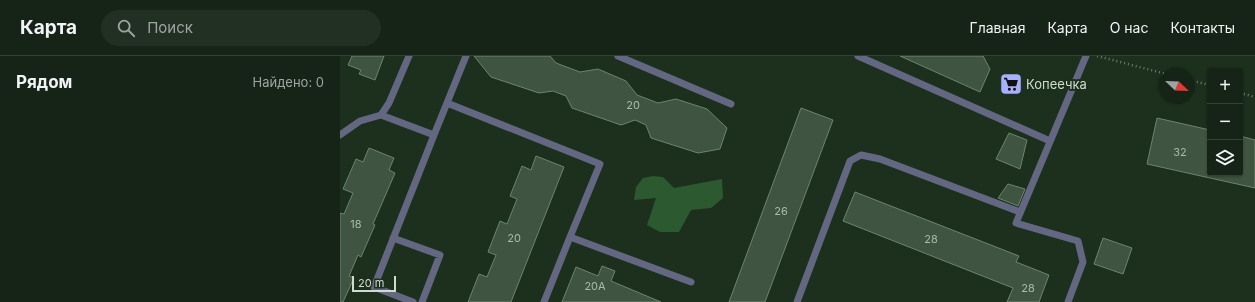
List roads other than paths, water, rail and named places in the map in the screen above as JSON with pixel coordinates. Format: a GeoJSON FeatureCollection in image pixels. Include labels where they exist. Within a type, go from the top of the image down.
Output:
{"type":"FeatureCollection","features":[{"type":"Feature","properties":{"kind":"lane"},"geometry":{"type":"LineString","coordinates":[[381,115],[389,102],[409,56]]}},
{"type":"Feature","properties":{"kind":"lane"},"geometry":{"type":"LineString","coordinates":[[413,302],[374,287],[466,56]]}},
{"type":"Feature","properties":{"kind":"lane"},"geometry":{"type":"LineString","coordinates":[[618,56],[731,104]]}},
{"type":"Feature","properties":{"kind":"lane"},"geometry":{"type":"LineString","coordinates":[[858,56],[1050,141]]}},
{"type":"Feature","properties":{"kind":"lane"},"geometry":{"type":"LineString","coordinates":[[1068,302],[1083,262],[1078,241],[1016,223],[1086,56]]}},
{"type":"Feature","properties":{"kind":"lane"},"geometry":{"type":"LineString","coordinates":[[447,103],[600,164],[544,302]]}},
{"type":"Feature","properties":{"kind":"lane"},"geometry":{"type":"LineString","coordinates":[[340,135],[360,121],[381,115],[434,135]]}},
{"type":"Feature","properties":{"kind":"lane"},"geometry":{"type":"LineString","coordinates":[[797,302],[850,161],[861,155],[880,159],[1020,212]]}},
{"type":"Feature","properties":{"kind":"lane"},"geometry":{"type":"LineString","coordinates":[[570,236],[691,282]]}},
{"type":"Feature","properties":{"kind":"lane"},"geometry":{"type":"LineString","coordinates":[[393,238],[440,256],[422,302]]}},
{"type":"Feature","properties":{"kind":"place","name":"Копеечка"},"geometry":{"type":"Point","coordinates":[1011,84]}}]}
